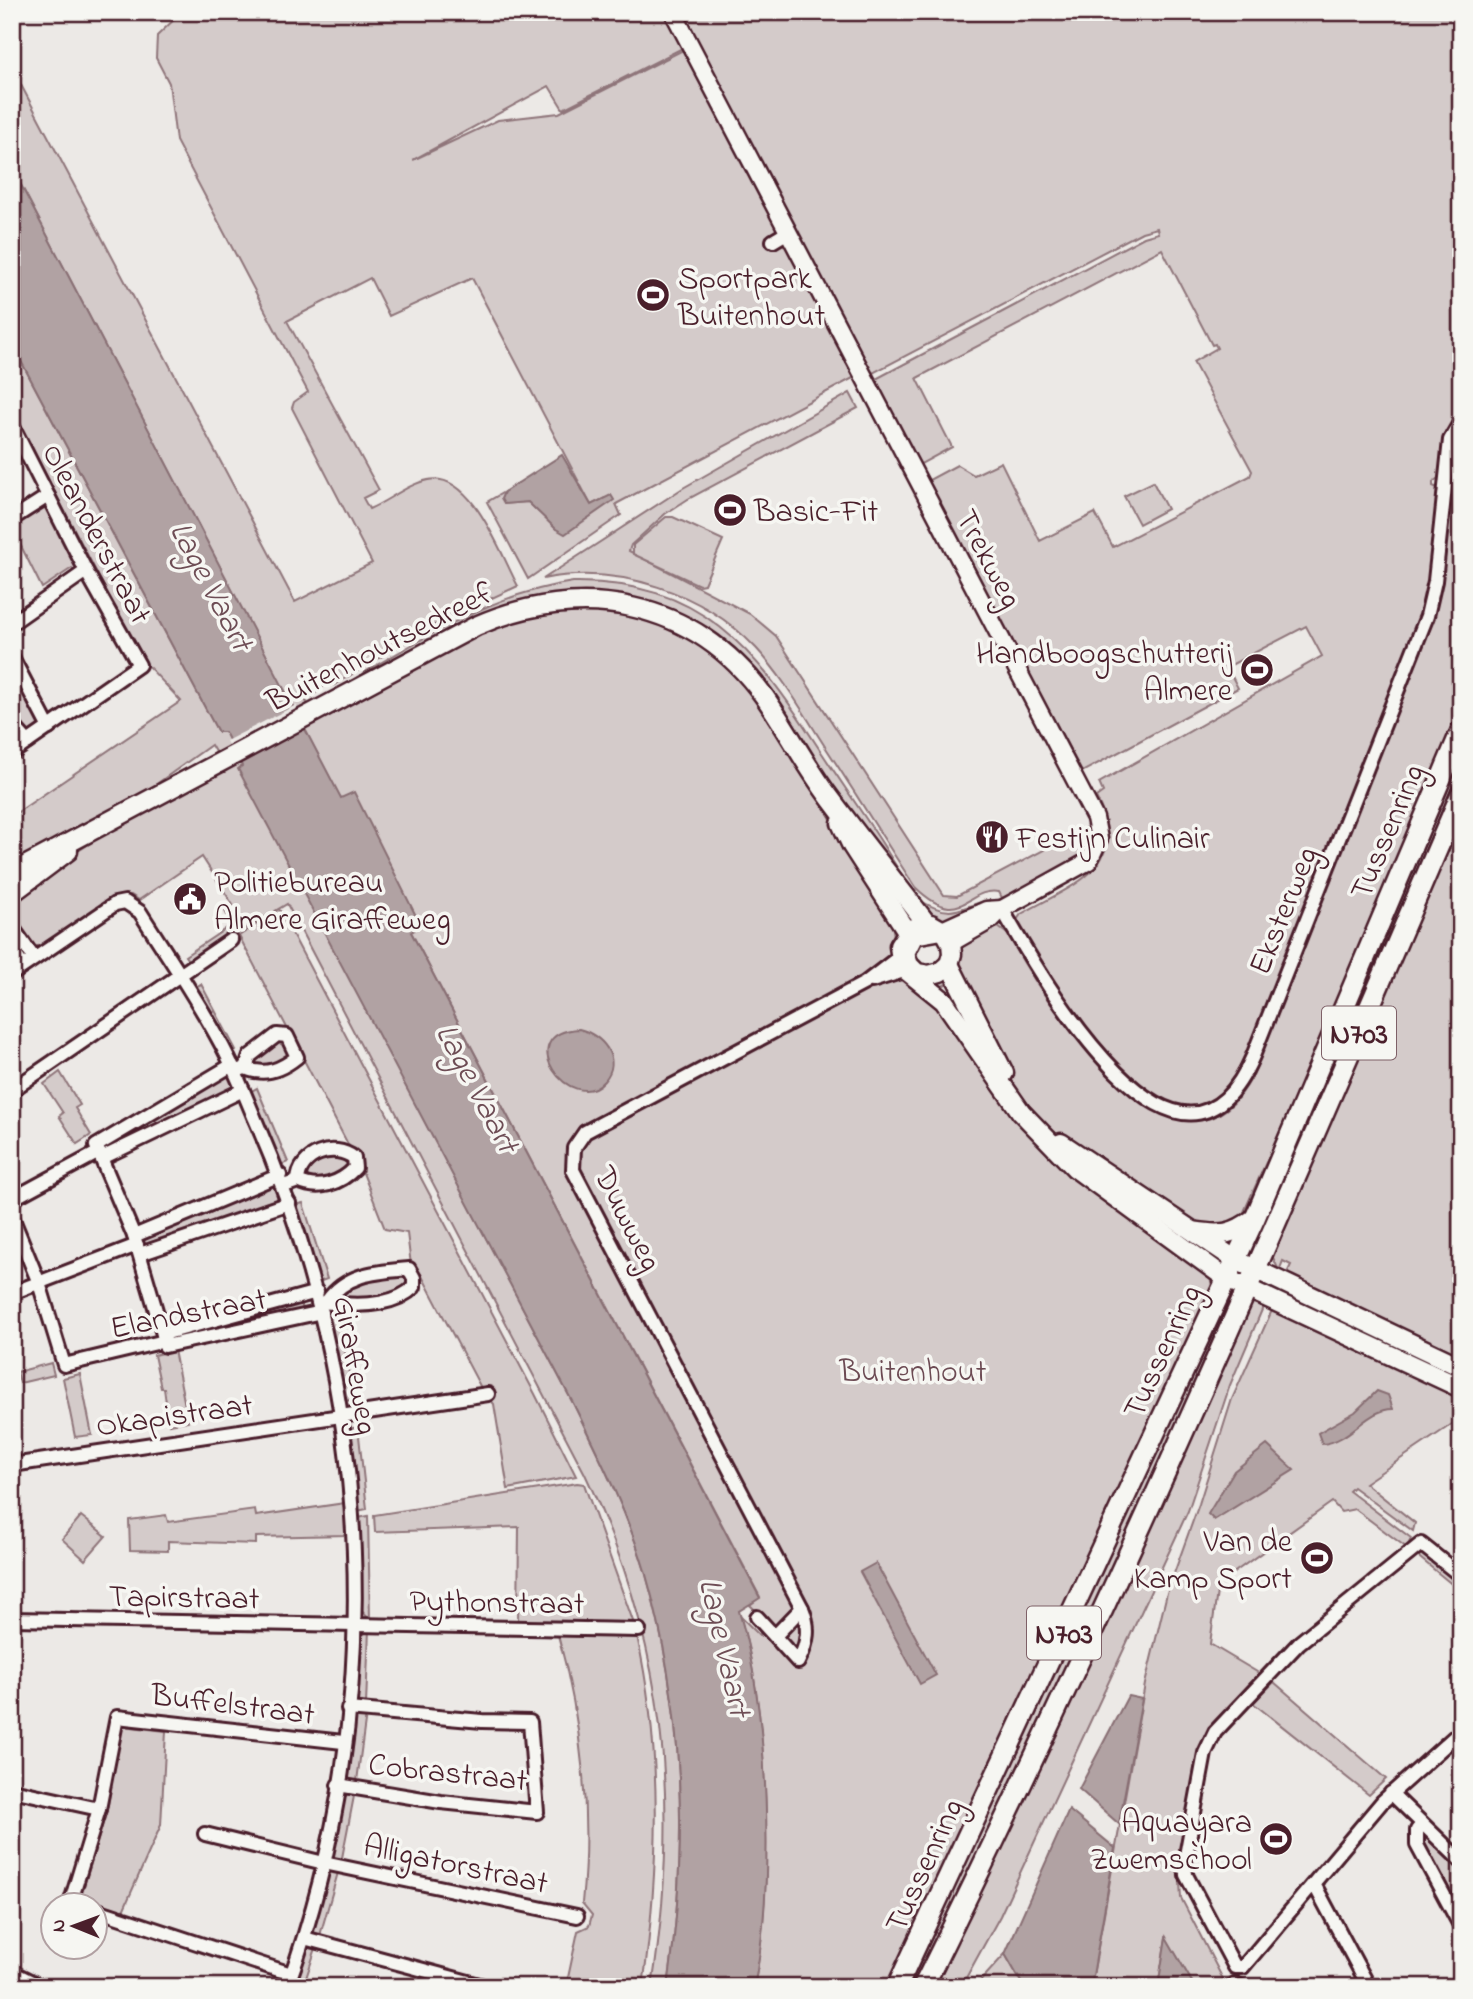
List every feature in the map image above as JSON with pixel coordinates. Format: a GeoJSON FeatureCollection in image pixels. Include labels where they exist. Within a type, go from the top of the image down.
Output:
{"type":"FeatureCollection","features":[{"type":"Feature","properties":{"kind":"highway","name":"Tussenring"},"geometry":{"type":"LineString","coordinates":[[897,1987],[1255,1218],[1461,731]]}},
{"type":"Feature","properties":{"kind":"highway","name":"Tussenring"},"geometry":{"type":"LineString","coordinates":[[923,1987],[1041,1744],[1249,1289],[1461,794]]}},
{"type":"Feature","properties":{"kind":"highway"},"geometry":{"type":"LineString","coordinates":[[1195,1232],[1222,1236],[1235,1233],[1255,1218]]}},
{"type":"Feature","properties":{"kind":"main road","name":"Buitenhoutsedreef"},"geometry":{"type":"LineString","coordinates":[[12,873],[57,846],[101,826],[509,611],[576,601],[617,604],[678,622],[709,641],[738,666],[763,694],[829,797],[940,932]]}},
{"type":"Feature","properties":{"kind":"main road","name":"Buitenhoutsedreef"},"geometry":{"type":"LineString","coordinates":[[829,797],[852,846],[879,889],[910,958],[1024,1109],[1075,1168],[1227,1279],[1461,1388]]}},
{"type":"Feature","properties":{"kind":"main road","name":"Buitenhoutsedreef"},"geometry":{"type":"LineString","coordinates":[[12,893],[101,826]]}},
{"type":"Feature","properties":{"kind":"main road"},"geometry":{"type":"LineString","coordinates":[[914,926],[940,932],[949,964],[940,972],[910,958],[914,926]]}},
{"type":"Feature","properties":{"kind":"main road","name":"Buitenhoutsedreef"},"geometry":{"type":"LineString","coordinates":[[949,964],[1024,1109]]}},
{"type":"Feature","properties":{"kind":"main road","name":"Buitenhoutsedreef"},"geometry":{"type":"LineString","coordinates":[[1037,1125],[1236,1260],[1461,1367]]}},
{"type":"Feature","properties":{"kind":"street","name":"Trekweg"},"geometry":{"type":"LineString","coordinates":[[673,12],[1095,818],[1099,839],[1089,861],[1002,909],[991,920],[940,932]]}},
{"type":"Feature","properties":{"kind":"street"},"geometry":{"type":"LineString","coordinates":[[773,241],[788,232]]}},
{"type":"Feature","properties":{"kind":"street","name":"Eksterweg"},"geometry":{"type":"LineString","coordinates":[[1002,909],[1065,1013],[1099,1053],[1142,1095],[1162,1108],[1187,1115],[1210,1112],[1230,1097],[1243,1079],[1253,1056],[1427,616],[1435,581],[1450,440],[1461,421]]}},
{"type":"Feature","properties":{"kind":"street","name":"Oleanderstraat"},"geometry":{"type":"LineString","coordinates":[[12,425],[16,445],[48,496],[139,665],[49,728]]}},
{"type":"Feature","properties":{"kind":"street"},"geometry":{"type":"LineString","coordinates":[[12,519],[48,496]]}},
{"type":"Feature","properties":{"kind":"street"},"geometry":{"type":"LineString","coordinates":[[12,623],[86,571]]}},
{"type":"Feature","properties":{"kind":"street"},"geometry":{"type":"LineString","coordinates":[[12,657],[49,728],[12,753]]}},
{"type":"Feature","properties":{"kind":"street"},"geometry":{"type":"LineString","coordinates":[[12,724],[28,743]]}},
{"type":"Feature","properties":{"kind":"street","name":"Giraffeweg"},"geometry":{"type":"LineString","coordinates":[[23,966],[115,904],[125,902],[140,912],[238,1068],[243,1090],[282,1181],[322,1302],[343,1416],[354,1537],[354,1624],[348,1709],[324,1863],[304,1938],[287,1987]]}},
{"type":"Feature","properties":{"kind":"street"},"geometry":{"type":"LineString","coordinates":[[12,927],[23,966]]}},
{"type":"Feature","properties":{"kind":"street"},"geometry":{"type":"LineString","coordinates":[[12,1090],[231,940]]}},
{"type":"Feature","properties":{"kind":"street"},"geometry":{"type":"LineString","coordinates":[[12,950],[23,966]]}},
{"type":"Feature","properties":{"kind":"street","name":"Duwweg"},"geometry":{"type":"LineString","coordinates":[[757,1616],[798,1662],[807,1631],[802,1608],[573,1170],[574,1148],[585,1132],[910,958]]}},
{"type":"Feature","properties":{"kind":"street"},"geometry":{"type":"LineString","coordinates":[[12,1199],[99,1152],[238,1068]]}},
{"type":"Feature","properties":{"kind":"street"},"geometry":{"type":"LineString","coordinates":[[99,1152],[243,1090]]}},
{"type":"Feature","properties":{"kind":"street"},"geometry":{"type":"LineString","coordinates":[[99,1152],[137,1245],[164,1337]]}},
{"type":"Feature","properties":{"kind":"street"},"geometry":{"type":"LineString","coordinates":[[12,1293],[137,1245],[282,1181],[298,1181]]}},
{"type":"Feature","properties":{"kind":"street"},"geometry":{"type":"LineString","coordinates":[[137,1245],[289,1203]]}},
{"type":"Feature","properties":{"kind":"street"},"geometry":{"type":"LineString","coordinates":[[12,1217],[39,1283]]}},
{"type":"Feature","properties":{"kind":"street"},"geometry":{"type":"LineString","coordinates":[[409,1269],[414,1278],[414,1287],[387,1301],[361,1306],[322,1302],[345,1281],[372,1272],[409,1269]]}},
{"type":"Feature","properties":{"kind":"street","name":"Elandstraat"},"geometry":{"type":"LineString","coordinates":[[39,1283],[64,1365],[164,1337],[322,1302]]}},
{"type":"Feature","properties":{"kind":"street","name":"Elandstraat"},"geometry":{"type":"LineString","coordinates":[[164,1337],[165,1346],[322,1302]]}},
{"type":"Feature","properties":{"kind":"street","name":"Okapistraat"},"geometry":{"type":"LineString","coordinates":[[12,1465],[488,1394]]}},
{"type":"Feature","properties":{"kind":"street"},"geometry":{"type":"LineString","coordinates":[[1461,1576],[1421,1544],[1299,1643],[1215,1732],[1205,1754],[1185,1861],[1186,1875],[1235,1967],[1243,1967],[1391,1793],[1461,1731]]}},
{"type":"Feature","properties":{"kind":"street"},"geometry":{"type":"LineString","coordinates":[[775,1636],[802,1608]]}},
{"type":"Feature","properties":{"kind":"street","name":"Tapirstraat"},"geometry":{"type":"LineString","coordinates":[[12,1619],[354,1624]]}},
{"type":"Feature","properties":{"kind":"street","name":"Pythonstraat"},"geometry":{"type":"LineString","coordinates":[[354,1624],[639,1630]]}},
{"type":"Feature","properties":{"kind":"street","name":"Cobrastraat"},"geometry":{"type":"LineString","coordinates":[[338,1785],[441,1802],[537,1812],[530,1722],[482,1721],[348,1709]]}},
{"type":"Feature","properties":{"kind":"street","name":"Buffelstraat"},"geometry":{"type":"LineString","coordinates":[[99,1809],[117,1717],[343,1742]]}},
{"type":"Feature","properties":{"kind":"street"},"geometry":{"type":"LineString","coordinates":[[12,1790],[99,1809],[79,1890]]}},
{"type":"Feature","properties":{"kind":"street"},"geometry":{"type":"LineString","coordinates":[[1391,1793],[1461,1861]]}},
{"type":"Feature","properties":{"kind":"street"},"geometry":{"type":"LineString","coordinates":[[1422,1824],[1416,1837],[1418,1845],[1461,1927]]}},
{"type":"Feature","properties":{"kind":"street","name":"Alligatorstraat"},"geometry":{"type":"LineString","coordinates":[[205,1834],[324,1863],[577,1916]]}},
{"type":"Feature","properties":{"kind":"street"},"geometry":{"type":"LineString","coordinates":[[1314,1884],[1369,1987]]}},
{"type":"Feature","properties":{"kind":"street"},"geometry":{"type":"LineString","coordinates":[[108,1914],[292,1974]]}},
{"type":"Feature","properties":{"kind":"street"},"geometry":{"type":"LineString","coordinates":[[304,1938],[487,1987]]}},
{"type":"Feature","properties":{"kind":"street"},"geometry":{"type":"LineString","coordinates":[[12,1972],[42,1987]]}},
{"type":"Feature","properties":{"kind":"street"},"geometry":{"type":"LineString","coordinates":[[1231,1987],[1235,1983],[1242,1987]]}},
{"type":"Feature","properties":{"kind":"green space","name":"Buitenhout"},"geometry":{"type":"Polygon","coordinates":[[[182,12],[1461,12],[1461,412],[1446,436],[1442,475],[1433,482],[1433,486],[1440,489],[1436,555],[1420,620],[1247,1058],[1227,1088],[1210,1103],[1185,1108],[1158,1099],[1131,1079],[1105,1052],[1080,1021],[1026,941],[1015,947],[1057,1013],[1087,1051],[1121,1086],[1157,1111],[1192,1121],[1224,1111],[1253,1075],[1406,681],[1448,505],[1461,491],[1461,724],[1239,1223],[1204,1230],[1074,1148],[1025,1101],[993,1050],[957,978],[930,993],[1022,1118],[1209,1272],[1213,1291],[889,1987],[754,1987],[764,1900],[765,1801],[757,1702],[740,1616],[760,1636],[761,1616],[750,1605],[760,1597],[411,932],[421,926],[353,793],[341,799],[12,168],[12,68],[295,602],[372,563],[292,408],[294,402],[308,392],[176,141],[169,83],[156,58],[157,36],[182,12]],[[696,41],[563,109],[549,86],[413,160],[498,120],[559,113],[683,50],[855,377],[616,504],[621,515],[528,579],[487,502],[504,492],[504,504],[528,502],[556,529],[605,498],[591,505],[472,278],[389,316],[370,278],[287,321],[379,490],[363,498],[369,509],[428,480],[444,481],[458,488],[483,518],[518,586],[438,623],[334,685],[324,686],[306,701],[315,720],[337,711],[399,672],[466,638],[530,613],[599,608],[655,622],[694,641],[735,673],[776,724],[892,924],[901,978],[914,982],[953,949],[986,930],[998,927],[1009,935],[1019,929],[1017,920],[1021,914],[1077,883],[1092,871],[1102,858],[1107,841],[1105,821],[1096,797],[1103,792],[1099,783],[1322,656],[1306,626],[1227,667],[1238,688],[1082,772],[931,490],[929,480],[957,465],[974,475],[1001,462],[1040,541],[1095,513],[1113,547],[1250,476],[1252,471],[1193,362],[1217,348],[1215,344],[1212,345],[1162,249],[917,378],[952,447],[919,465],[874,380],[1144,237],[1158,233],[1157,228],[1142,232],[871,374],[696,41]]]}},
{"type":"Feature","properties":{"kind":"green space"},"geometry":{"type":"Polygon","coordinates":[[[12,344],[218,732],[225,731],[242,766],[239,769],[574,1405],[630,1528],[645,1571],[658,1623],[675,1726],[680,1830],[668,1987],[652,1987],[661,1919],[665,1853],[665,1788],[660,1725],[634,1600],[612,1537],[585,1474],[287,904],[237,934],[225,911],[233,905],[202,857],[139,900],[131,895],[120,895],[42,946],[32,946],[12,921],[17,895],[66,859],[144,810],[226,771],[211,745],[155,785],[12,867],[12,816],[181,701],[146,664],[137,650],[12,410],[12,344]]]}},
{"type":"Feature","properties":{"kind":"green space"},"geometry":{"type":"Polygon","coordinates":[[[850,393],[858,408],[688,499],[665,514],[631,545],[629,551],[750,614],[776,636],[944,895],[957,896],[1089,826],[1088,841],[1082,854],[1072,865],[1060,874],[1002,898],[999,892],[988,892],[954,907],[943,906],[915,887],[776,672],[735,628],[711,611],[658,587],[630,579],[572,575],[543,579],[683,488],[850,393]]]}},
{"type":"Feature","properties":{"kind":"green space"},"geometry":{"type":"Polygon","coordinates":[[[1153,482],[1167,509],[1139,524],[1124,496],[1153,482]]]}},
{"type":"Feature","properties":{"kind":"green space"},"geometry":{"type":"Polygon","coordinates":[[[45,506],[51,506],[82,565],[77,574],[72,568],[42,588],[12,528],[45,506]]]}},
{"type":"Feature","properties":{"kind":"green space"},"geometry":{"type":"Polygon","coordinates":[[[666,517],[673,517],[723,540],[704,584],[699,585],[633,554],[633,545],[666,517]]]}},
{"type":"Feature","properties":{"kind":"green space"},"geometry":{"type":"Polygon","coordinates":[[[573,582],[618,584],[656,593],[690,607],[720,627],[747,651],[795,712],[921,901],[949,911],[994,901],[954,919],[937,920],[928,917],[805,750],[697,626],[560,597],[330,697],[367,670],[467,616],[529,592],[573,582]]]}},
{"type":"Feature","properties":{"kind":"green space"},"geometry":{"type":"Polygon","coordinates":[[[12,671],[45,723],[25,736],[12,718],[12,671]]]}},
{"type":"Feature","properties":{"kind":"green space"},"geometry":{"type":"Polygon","coordinates":[[[1461,754],[1461,785],[1264,1230],[1322,1093],[1346,1022],[1461,754]]]}},
{"type":"Feature","properties":{"kind":"green space"},"geometry":{"type":"Polygon","coordinates":[[[1461,815],[1461,1361],[1286,1275],[1291,1265],[1283,1261],[1279,1271],[1271,1253],[1461,815]]]}},
{"type":"Feature","properties":{"kind":"green space"},"geometry":{"type":"Polygon","coordinates":[[[279,909],[576,1476],[508,1489],[494,1404],[481,1388],[421,1274],[411,1265],[407,1233],[385,1229],[363,1173],[239,936],[279,909]]]}},
{"type":"Feature","properties":{"kind":"green space"},"geometry":{"type":"Polygon","coordinates":[[[227,928],[232,936],[190,963],[185,956],[227,928]]]}},
{"type":"Feature","properties":{"kind":"green space"},"geometry":{"type":"Polygon","coordinates":[[[201,984],[236,1050],[230,1054],[194,988],[201,984]]]}},
{"type":"Feature","properties":{"kind":"green space"},"geometry":{"type":"Polygon","coordinates":[[[282,1038],[291,1052],[289,1058],[262,1068],[256,1065],[253,1061],[282,1038]]]}},
{"type":"Feature","properties":{"kind":"green space"},"geometry":{"type":"Polygon","coordinates":[[[60,1072],[80,1105],[75,1108],[91,1135],[77,1144],[59,1116],[63,1113],[44,1084],[60,1072]]]}},
{"type":"Feature","properties":{"kind":"green space"},"geometry":{"type":"Polygon","coordinates":[[[228,1073],[235,1087],[108,1149],[107,1147],[228,1073]]]}},
{"type":"Feature","properties":{"kind":"green space"},"geometry":{"type":"Polygon","coordinates":[[[257,1088],[288,1162],[281,1165],[250,1092],[257,1088]]]}},
{"type":"Feature","properties":{"kind":"green space"},"geometry":{"type":"Polygon","coordinates":[[[337,1153],[348,1165],[345,1169],[331,1177],[309,1180],[306,1171],[309,1166],[337,1153]]]}},
{"type":"Feature","properties":{"kind":"green space"},"geometry":{"type":"Polygon","coordinates":[[[276,1182],[283,1197],[145,1247],[143,1240],[276,1182]]]}},
{"type":"Feature","properties":{"kind":"green space"},"geometry":{"type":"Polygon","coordinates":[[[303,1203],[327,1279],[319,1282],[296,1205],[303,1203]]]}},
{"type":"Feature","properties":{"kind":"green space"},"geometry":{"type":"Polygon","coordinates":[[[404,1274],[408,1280],[406,1287],[368,1298],[343,1298],[344,1288],[375,1277],[404,1274]]]}},
{"type":"Feature","properties":{"kind":"green space"},"geometry":{"type":"Polygon","coordinates":[[[1229,1288],[1235,1292],[1232,1300],[1153,1475],[1139,1517],[917,1987],[903,1987],[1052,1680],[1229,1288]]]}},
{"type":"Feature","properties":{"kind":"green space"},"geometry":{"type":"Polygon","coordinates":[[[300,1300],[304,1312],[172,1341],[171,1336],[300,1300]]]}},
{"type":"Feature","properties":{"kind":"green space"},"geometry":{"type":"Polygon","coordinates":[[[1252,1300],[1264,1305],[1230,1385],[1188,1511],[1000,1916],[961,1987],[930,1987],[1252,1300]]]}},
{"type":"Feature","properties":{"kind":"green space"},"geometry":{"type":"Polygon","coordinates":[[[1273,1308],[1461,1390],[1461,1418],[1365,1483],[1415,1523],[1413,1531],[1353,1487],[1349,1491],[1411,1538],[1407,1548],[1355,1509],[1341,1512],[1332,1502],[1218,1584],[1210,1644],[1262,1675],[1199,1757],[1179,1867],[1181,1898],[1225,1983],[1223,1987],[1195,1987],[1166,1938],[1158,1987],[1091,1987],[1145,1684],[1167,1593],[1232,1399],[1273,1308]]]}},
{"type":"Feature","properties":{"kind":"green space"},"geometry":{"type":"Polygon","coordinates":[[[338,1314],[354,1399],[346,1401],[329,1316],[338,1314]]]}},
{"type":"Feature","properties":{"kind":"green space"},"geometry":{"type":"Polygon","coordinates":[[[174,1350],[188,1421],[169,1424],[164,1388],[161,1388],[154,1355],[174,1350]]]}},
{"type":"Feature","properties":{"kind":"green space"},"geometry":{"type":"Polygon","coordinates":[[[51,1363],[54,1375],[20,1383],[17,1372],[51,1363]]]}},
{"type":"Feature","properties":{"kind":"green space"},"geometry":{"type":"Polygon","coordinates":[[[80,1374],[92,1435],[75,1437],[63,1378],[80,1374]]]}},
{"type":"Feature","properties":{"kind":"green space"},"geometry":{"type":"Polygon","coordinates":[[[358,1427],[367,1509],[357,1511],[349,1429],[358,1427]]]}},
{"type":"Feature","properties":{"kind":"green space"},"geometry":{"type":"Polygon","coordinates":[[[584,1484],[634,1624],[518,1623],[519,1527],[375,1532],[374,1515],[584,1484]]]}},
{"type":"Feature","properties":{"kind":"green space"},"geometry":{"type":"Polygon","coordinates":[[[345,1503],[346,1535],[256,1537],[256,1544],[168,1541],[168,1551],[130,1550],[129,1520],[166,1515],[168,1522],[255,1510],[256,1516],[345,1503]]]}},
{"type":"Feature","properties":{"kind":"green space"},"geometry":{"type":"Polygon","coordinates":[[[81,1516],[106,1536],[85,1560],[62,1539],[81,1516]]]}},
{"type":"Feature","properties":{"kind":"green space"},"geometry":{"type":"Polygon","coordinates":[[[368,1516],[370,1620],[359,1608],[358,1518],[368,1516]]]}},
{"type":"Feature","properties":{"kind":"green space"},"geometry":{"type":"Polygon","coordinates":[[[1423,1552],[1459,1581],[1460,1591],[1415,1554],[1423,1552]]]}},
{"type":"Feature","properties":{"kind":"green space"},"geometry":{"type":"Polygon","coordinates":[[[369,1629],[366,1705],[353,1704],[357,1641],[369,1629]]]}},
{"type":"Feature","properties":{"kind":"green space"},"geometry":{"type":"Polygon","coordinates":[[[558,1635],[637,1636],[651,1723],[656,1811],[652,1898],[643,1987],[566,1987],[578,1931],[589,1926],[592,1915],[582,1903],[585,1802],[579,1734],[558,1635]]]}},
{"type":"Feature","properties":{"kind":"green space"},"geometry":{"type":"Polygon","coordinates":[[[1274,1682],[1386,1779],[1369,1795],[1253,1703],[1274,1682]]]}},
{"type":"Feature","properties":{"kind":"green space"},"geometry":{"type":"Polygon","coordinates":[[[352,1713],[366,1714],[357,1781],[343,1779],[352,1713]]]}},
{"type":"Feature","properties":{"kind":"green space"},"geometry":{"type":"Polygon","coordinates":[[[122,1726],[166,1731],[161,1825],[123,1911],[108,1906],[108,1890],[83,1890],[107,1810],[122,1726]]]}},
{"type":"Feature","properties":{"kind":"green space"},"geometry":{"type":"Polygon","coordinates":[[[342,1788],[355,1791],[341,1863],[328,1860],[342,1788]]]}},
{"type":"Feature","properties":{"kind":"green space"},"geometry":{"type":"Polygon","coordinates":[[[1425,1833],[1461,1868],[1461,1916],[1421,1839],[1425,1833]]]}},
{"type":"Feature","properties":{"kind":"green space"},"geometry":{"type":"Polygon","coordinates":[[[328,1866],[339,1869],[319,1939],[308,1935],[328,1866]]]}},
{"type":"Feature","properties":{"kind":"green space"},"geometry":{"type":"Polygon","coordinates":[[[305,1944],[316,1948],[303,1987],[291,1987],[305,1944]]]}},
{"type":"Feature","properties":{"kind":"green space"},"geometry":{"type":"Polygon","coordinates":[[[1005,1954],[1024,1987],[975,1987],[1005,1954]]]}},
{"type":"Feature","properties":{"kind":"water","name":"Lage Vaart"},"geometry":{"type":"Polygon","coordinates":[[[12,168],[341,798],[354,792],[421,926],[411,932],[760,1598],[739,1611],[757,1698],[766,1798],[765,1899],[754,1987],[668,1987],[678,1881],[679,1778],[668,1675],[658,1623],[638,1550],[613,1487],[574,1405],[238,769],[242,766],[225,732],[218,732],[12,344],[12,168]]]}},
{"type":"Feature","properties":{"kind":"water"},"geometry":{"type":"Polygon","coordinates":[[[562,455],[591,505],[611,495],[614,500],[565,534],[556,529],[528,502],[504,504],[501,499],[504,492],[562,455]]]}},
{"type":"Feature","properties":{"kind":"water"},"geometry":{"type":"Polygon","coordinates":[[[579,1029],[595,1036],[611,1056],[610,1073],[604,1081],[591,1089],[576,1089],[563,1081],[553,1070],[548,1057],[549,1044],[559,1034],[579,1029]]]}},
{"type":"Feature","properties":{"kind":"water"},"geometry":{"type":"Polygon","coordinates":[[[1377,1391],[1388,1395],[1393,1409],[1375,1414],[1341,1438],[1322,1444],[1318,1433],[1355,1412],[1377,1391]]]}},
{"type":"Feature","properties":{"kind":"water"},"geometry":{"type":"Polygon","coordinates":[[[1267,1445],[1294,1470],[1214,1520],[1208,1514],[1234,1471],[1267,1445]]]}},
{"type":"Feature","properties":{"kind":"water"},"geometry":{"type":"Polygon","coordinates":[[[876,1563],[936,1675],[920,1684],[860,1572],[876,1563]]]}},
{"type":"Feature","properties":{"kind":"water"},"geometry":{"type":"Polygon","coordinates":[[[1128,1696],[1142,1699],[1119,1824],[1079,1789],[1128,1696]]]}},
{"type":"Feature","properties":{"kind":"water"},"geometry":{"type":"Polygon","coordinates":[[[1069,1810],[1115,1848],[1091,1987],[1024,1987],[1005,1954],[1069,1810]]]}},
{"type":"Feature","properties":{"kind":"water"},"geometry":{"type":"Polygon","coordinates":[[[1166,1937],[1192,1982],[1195,1987],[1158,1987],[1166,1937]]]}},
{"type":"Feature","properties":{"kind":"pier"},"geometry":{"type":"Polygon","coordinates":[[[296,705],[306,724],[237,761],[226,741],[296,705]]]}},
{"type":"Feature","properties":{"kind":"place","name":"Sportpark Buitenhout"},"geometry":{"type":"Point","coordinates":[653,295]}},
{"type":"Feature","properties":{"kind":"place","name":"Basic-Fit"},"geometry":{"type":"Point","coordinates":[730,510]}},
{"type":"Feature","properties":{"kind":"place","name":"Handboogschutterij Almere"},"geometry":{"type":"Point","coordinates":[1257,670]}},
{"type":"Feature","properties":{"kind":"place","name":"Festijn Culinair"},"geometry":{"type":"Point","coordinates":[992,837]}},
{"type":"Feature","properties":{"kind":"place","name":"Politiebureau Almere Giraffeweg"},"geometry":{"type":"Point","coordinates":[190,899]}},
{"type":"Feature","properties":{"kind":"place","name":"Van de Kamp Sport"},"geometry":{"type":"Point","coordinates":[1317,1558]}},
{"type":"Feature","properties":{"kind":"place","name":"Aquayara Zwemschool"},"geometry":{"type":"Point","coordinates":[1276,1839]}}]}
